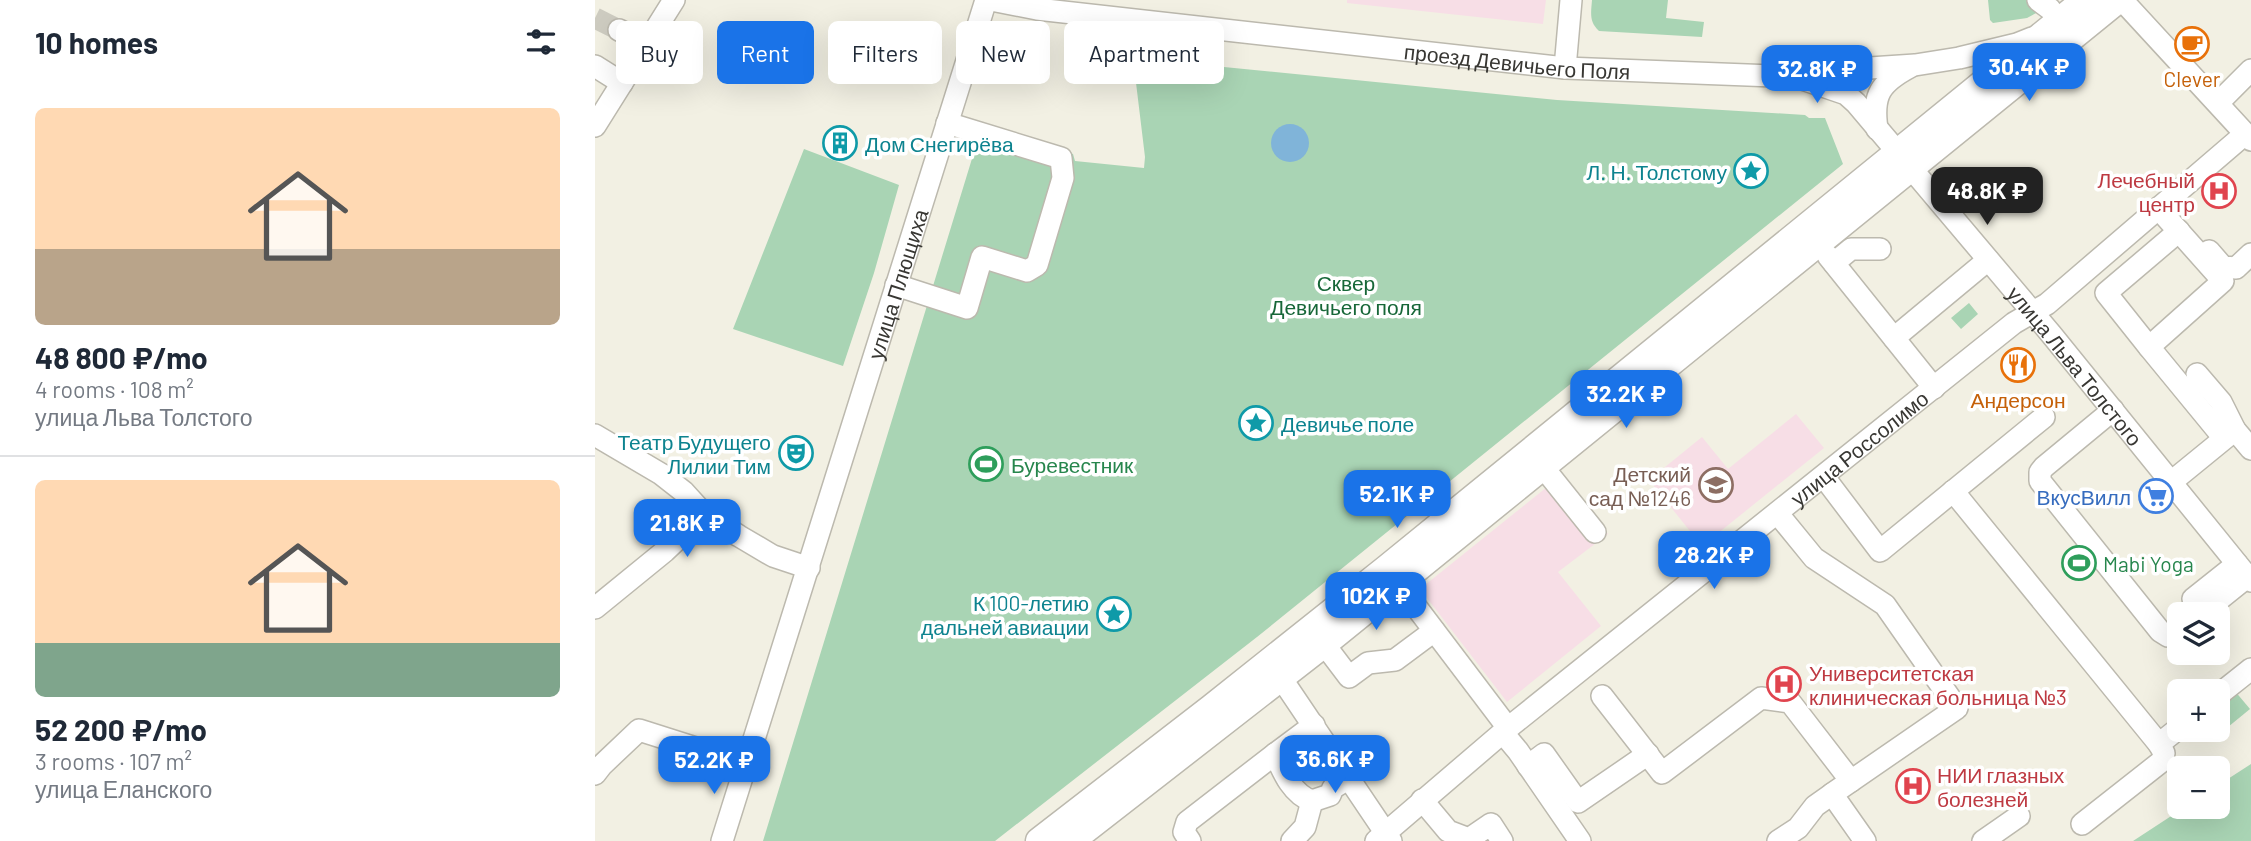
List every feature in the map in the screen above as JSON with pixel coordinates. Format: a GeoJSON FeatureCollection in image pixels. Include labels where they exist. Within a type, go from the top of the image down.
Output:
{"type":"FeatureCollection","features":[{"type":"Feature","properties":{"kind":"main road"},"geometry":{"type":"LineString","coordinates":[[1039,841],[1275,670],[1324,644],[1393,576],[1543,467],[1904,161],[2054,17],[2085,0]]}},
{"type":"Feature","properties":{"kind":"main road"},"geometry":{"type":"LineString","coordinates":[[1071,841],[1275,670],[1904,161],[2120,0]]}},
{"type":"Feature","properties":{"kind":"street"},"geometry":{"type":"LineString","coordinates":[[661,21],[674,0]]}},
{"type":"Feature","properties":{"kind":"street","name":"проезд Девичьего Поля"},"geometry":{"type":"LineString","coordinates":[[988,0],[1037,9],[1565,68],[1797,77],[1840,70],[1915,65],[1988,52],[2017,44],[2054,17]]}},
{"type":"Feature","properties":{"kind":"street","name":"улица Плющиха"},"geometry":{"type":"LineString","coordinates":[[722,841],[988,0]]}},
{"type":"Feature","properties":{"kind":"street"},"geometry":{"type":"LineString","coordinates":[[1565,68],[1571,0]]}},
{"type":"Feature","properties":{"kind":"street"},"geometry":{"type":"LineString","coordinates":[[2038,0],[2050,9],[2054,17]]}},
{"type":"Feature","properties":{"kind":"street"},"geometry":{"type":"LineString","coordinates":[[2120,0],[2248,137]]}},
{"type":"Feature","properties":{"kind":"street"},"geometry":{"type":"LineString","coordinates":[[1877,129],[1875,103],[1879,92],[1899,73],[1915,65]]}},
{"type":"Feature","properties":{"kind":"street"},"geometry":{"type":"LineString","coordinates":[[595,66],[616,79]]}},
{"type":"Feature","properties":{"kind":"street"},"geometry":{"type":"LineString","coordinates":[[2218,103],[2251,71]]}},
{"type":"Feature","properties":{"kind":"street","name":"улица Льва Толстого"},"geometry":{"type":"LineString","coordinates":[[1797,77],[1846,94],[1988,260],[2245,574]]}},
{"type":"Feature","properties":{"kind":"street"},"geometry":{"type":"LineString","coordinates":[[595,125],[621,84]]}},
{"type":"Feature","properties":{"kind":"street"},"geometry":{"type":"LineString","coordinates":[[896,285],[967,308],[982,257],[1027,271],[1037,265],[1063,178],[1061,158],[947,123]]}},
{"type":"Feature","properties":{"kind":"street","name":"улица Россолимо"},"geometry":{"type":"LineString","coordinates":[[1384,838],[1422,800],[1505,731],[2014,323],[2047,304],[2162,205],[2248,137]]}},
{"type":"Feature","properties":{"kind":"street"},"geometry":{"type":"LineString","coordinates":[[2149,347],[2223,281],[2179,231],[2162,205]]}},
{"type":"Feature","properties":{"kind":"street"},"geometry":{"type":"LineString","coordinates":[[2162,205],[2223,267],[2236,268],[2251,254]]}},
{"type":"Feature","properties":{"kind":"street"},"geometry":{"type":"LineString","coordinates":[[2179,231],[2106,293],[2149,347],[2226,430],[2251,449]]}},
{"type":"Feature","properties":{"kind":"street"},"geometry":{"type":"LineString","coordinates":[[1880,249],[1851,250],[1831,259],[1934,388]]}},
{"type":"Feature","properties":{"kind":"street"},"geometry":{"type":"LineString","coordinates":[[1894,338],[1988,260]]}},
{"type":"Feature","properties":{"kind":"street"},"geometry":{"type":"LineString","coordinates":[[2197,374],[2221,402],[2226,430]]}},
{"type":"Feature","properties":{"kind":"street"},"geometry":{"type":"LineString","coordinates":[[2086,416],[2109,406]]}},
{"type":"Feature","properties":{"kind":"street"},"geometry":{"type":"LineString","coordinates":[[2109,406],[2040,472],[2040,481],[2160,631],[2167,635]]}},
{"type":"Feature","properties":{"kind":"street"},"geometry":{"type":"LineString","coordinates":[[1824,477],[1879,551],[2037,422],[2055,458]]}},
{"type":"Feature","properties":{"kind":"street"},"geometry":{"type":"LineString","coordinates":[[2170,483],[2226,430]]}},
{"type":"Feature","properties":{"kind":"street"},"geometry":{"type":"LineString","coordinates":[[595,435],[661,474],[684,492],[704,514],[773,556],[809,568]]}},
{"type":"Feature","properties":{"kind":"street"},"geometry":{"type":"LineString","coordinates":[[1543,467],[1595,532]]}},
{"type":"Feature","properties":{"kind":"street"},"geometry":{"type":"LineString","coordinates":[[1953,491],[2164,753],[2162,761],[2082,824]]}},
{"type":"Feature","properties":{"kind":"street"},"geometry":{"type":"LineString","coordinates":[[595,608],[665,551],[704,514]]}},
{"type":"Feature","properties":{"kind":"street"},"geometry":{"type":"LineString","coordinates":[[1778,514],[1814,558],[1885,605],[1957,708],[1827,797],[1815,806],[1798,828],[1778,841]]}},
{"type":"Feature","properties":{"kind":"street"},"geometry":{"type":"LineString","coordinates":[[2204,602],[2245,574]]}},
{"type":"Feature","properties":{"kind":"street"},"geometry":{"type":"LineString","coordinates":[[1393,576],[1505,731],[1580,841]]}},
{"type":"Feature","properties":{"kind":"street"},"geometry":{"type":"LineString","coordinates":[[1324,644],[1349,677],[1368,663],[1395,660],[1434,631]]}},
{"type":"Feature","properties":{"kind":"street"},"geometry":{"type":"LineString","coordinates":[[2230,686],[2251,669]]}},
{"type":"Feature","properties":{"kind":"street"},"geometry":{"type":"LineString","coordinates":[[1275,670],[1349,778],[1384,838]]}},
{"type":"Feature","properties":{"kind":"street"},"geometry":{"type":"LineString","coordinates":[[1602,696],[1662,773],[1761,698],[1790,702],[1851,781]]}},
{"type":"Feature","properties":{"kind":"street"},"geometry":{"type":"LineString","coordinates":[[1190,841],[1184,832],[1187,822],[1314,725]]}},
{"type":"Feature","properties":{"kind":"street"},"geometry":{"type":"LineString","coordinates":[[595,774],[639,730],[746,764]]}},
{"type":"Feature","properties":{"kind":"street"},"geometry":{"type":"LineString","coordinates":[[2159,744],[2167,738]]}},
{"type":"Feature","properties":{"kind":"street"},"geometry":{"type":"LineString","coordinates":[[1275,754],[1288,781],[1299,793],[1312,801]]}},
{"type":"Feature","properties":{"kind":"street"},"geometry":{"type":"LineString","coordinates":[[1528,766],[1544,754],[1579,802],[1648,754]]}},
{"type":"Feature","properties":{"kind":"street"},"geometry":{"type":"LineString","coordinates":[[1312,801],[1330,795],[1333,788],[1349,778]]}},
{"type":"Feature","properties":{"kind":"street"},"geometry":{"type":"LineString","coordinates":[[1827,797],[1848,841]]}},
{"type":"Feature","properties":{"kind":"street"},"geometry":{"type":"LineString","coordinates":[[1827,797],[1865,841]]}},
{"type":"Feature","properties":{"kind":"street"},"geometry":{"type":"LineString","coordinates":[[1422,800],[1448,831],[1469,839],[1491,824],[1502,841]]}},
{"type":"Feature","properties":{"kind":"street"},"geometry":{"type":"LineString","coordinates":[[1292,841],[1305,827],[1312,801]]}},
{"type":"Feature","properties":{"kind":"street"},"geometry":{"type":"LineString","coordinates":[[1983,841],[2019,816]]}},
{"type":"Feature","properties":{"kind":"shaded area"},"geometry":{"type":"Polygon","coordinates":[[[1347,0],[1546,0],[1543,24],[1347,3],[1347,0]]]}},
{"type":"Feature","properties":{"kind":"shaded area","name":"Детский сад №1246"},"geometry":{"type":"Polygon","coordinates":[[[1796,414],[1824,448],[1702,546],[1649,480],[1702,437],[1728,469],[1796,414]]]}},
{"type":"Feature","properties":{"kind":"shaded area"},"geometry":{"type":"Polygon","coordinates":[[[1562,475],[1608,534],[1558,572],[1601,626],[1507,702],[1420,589],[1562,475]]]}},
{"type":"Feature","properties":{"kind":"green space"},"geometry":{"type":"Polygon","coordinates":[[[1592,0],[1668,0],[1666,18],[1704,22],[1702,37],[1599,31],[1592,21],[1592,0]]]}},
{"type":"Feature","properties":{"kind":"green space"},"geometry":{"type":"Polygon","coordinates":[[[1988,0],[2028,0],[2038,12],[2027,18],[1993,23],[1990,20],[1988,0]]]}},
{"type":"Feature","properties":{"kind":"green space","name":"Сквер Девичьего поля"},"geometry":{"type":"Polygon","coordinates":[[[1224,67],[1557,100],[1825,118],[1843,164],[1257,637],[995,841],[763,841],[982,126],[1073,154],[1075,161],[1144,168],[1136,84],[1224,84],[1224,67]]]}},
{"type":"Feature","properties":{"kind":"green space"},"geometry":{"type":"Polygon","coordinates":[[[804,149],[899,185],[874,273],[843,366],[733,329],[804,149]]]}},
{"type":"Feature","properties":{"kind":"green space"},"geometry":{"type":"Polygon","coordinates":[[[1969,303],[1978,314],[1961,329],[1951,318],[1969,303]]]}},
{"type":"Feature","properties":{"kind":"green space"},"geometry":{"type":"Polygon","coordinates":[[[2234,690],[2250,709],[2230,725],[2230,693],[2234,690]]]}},
{"type":"Feature","properties":{"kind":"green space"},"geometry":{"type":"Polygon","coordinates":[[[2251,764],[2251,841],[2133,841],[2167,819],[2230,819],[2230,778],[2251,764]]]}},
{"type":"Feature","properties":{"kind":"water"},"geometry":{"type":"Polygon","coordinates":[[[1290,124],[1303,130],[1309,143],[1303,156],[1290,162],[1277,156],[1271,143],[1277,130],[1290,124]]]}},
{"type":"Feature","properties":{"kind":"tunnel"},"geometry":{"type":"LineString","coordinates":[[595,18],[616,28]]}},
{"type":"Feature","properties":{"kind":"place","name":"Clever"},"geometry":{"type":"Point","coordinates":[2192,44]}},
{"type":"Feature","properties":{"kind":"place","name":"Дом Снегирёва"},"geometry":{"type":"Point","coordinates":[840,143]}},
{"type":"Feature","properties":{"kind":"place","name":"Л. Н. Толстому"},"geometry":{"type":"Point","coordinates":[1751,171]}},
{"type":"Feature","properties":{"kind":"place","name":"Лечебный центр"},"geometry":{"type":"Point","coordinates":[2219,191]}},
{"type":"Feature","properties":{"kind":"place","name":"Андерсон"},"geometry":{"type":"Point","coordinates":[2018,365]}},
{"type":"Feature","properties":{"kind":"place","name":"Девичье поле"},"geometry":{"type":"Point","coordinates":[1256,423]}},
{"type":"Feature","properties":{"kind":"place","name":"Театр Будущего Лилии Тим"},"geometry":{"type":"Point","coordinates":[796,453]}},
{"type":"Feature","properties":{"kind":"place","name":"Буревестник"},"geometry":{"type":"Point","coordinates":[986,464]}},
{"type":"Feature","properties":{"kind":"place","name":"Детский сад №1246"},"geometry":{"type":"Point","coordinates":[1716,485]}},
{"type":"Feature","properties":{"kind":"place","name":"ВкусВилл"},"geometry":{"type":"Point","coordinates":[2156,496]}},
{"type":"Feature","properties":{"kind":"place","name":"Mabi Yoga"},"geometry":{"type":"Point","coordinates":[2079,563]}},
{"type":"Feature","properties":{"kind":"place","name":"К 100-летию дальней авиации"},"geometry":{"type":"Point","coordinates":[1114,614]}},
{"type":"Feature","properties":{"kind":"place","name":"Университетская клиническая больница №3"},"geometry":{"type":"Point","coordinates":[1784,684]}},
{"type":"Feature","properties":{"kind":"place","name":"НИИ глазных болезней"},"geometry":{"type":"Point","coordinates":[1913,786]}}]}
